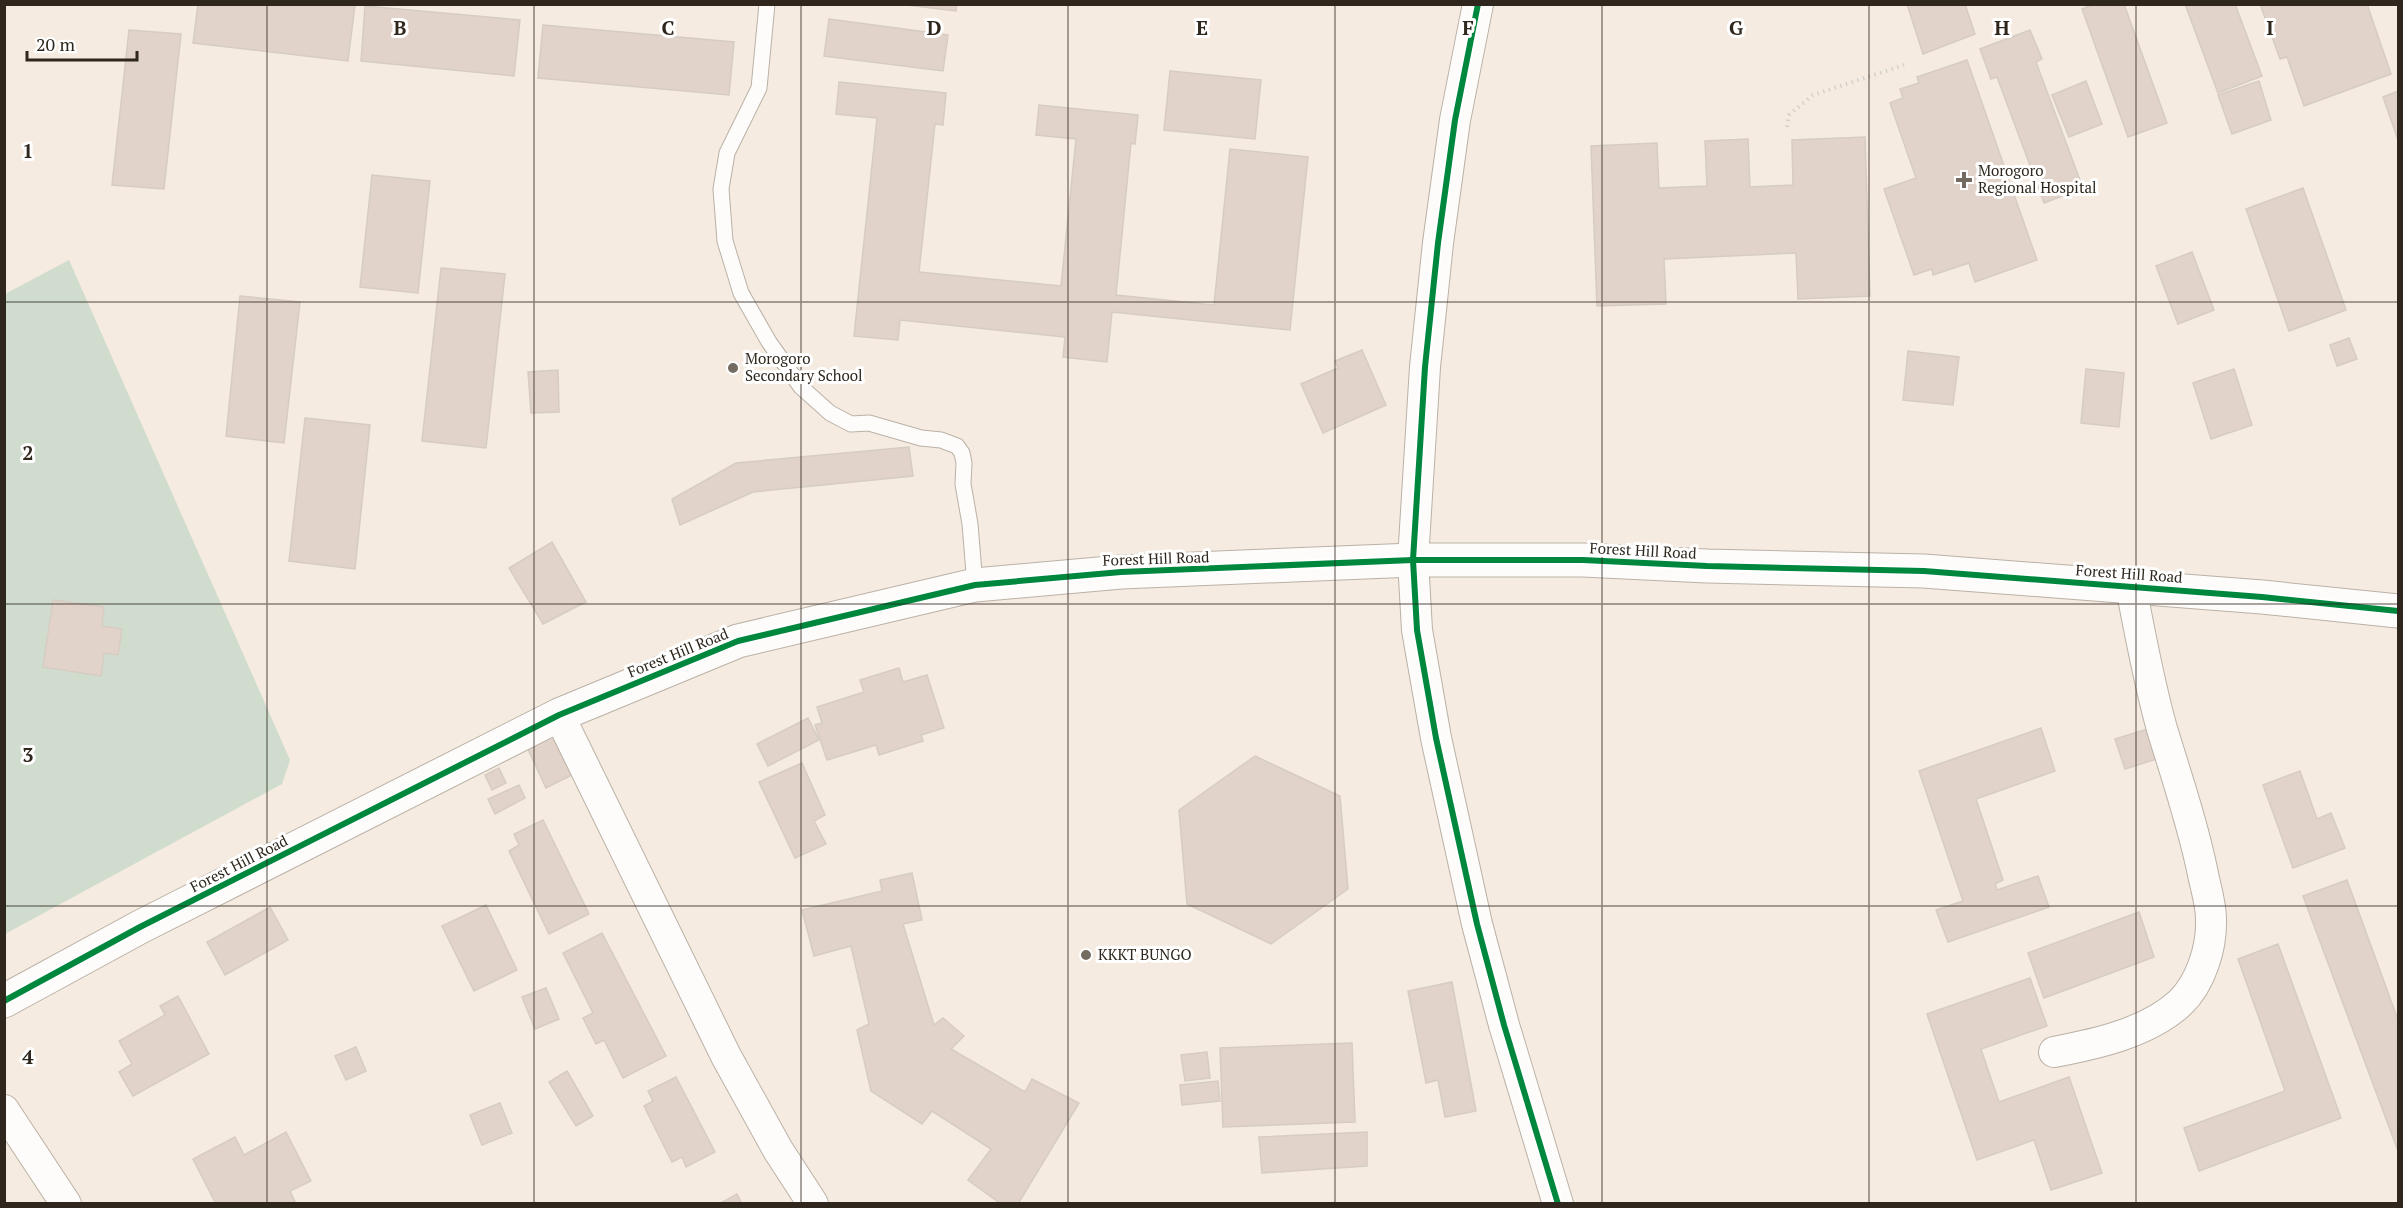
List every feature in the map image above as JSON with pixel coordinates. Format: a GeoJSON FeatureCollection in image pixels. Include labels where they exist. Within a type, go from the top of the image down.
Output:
{"type":"FeatureCollection","features":[{"type":"Feature","properties":{"kind":"street"},"geometry":{"type":"LineString","coordinates":[[1478,4],[1455,120],[1438,243],[1425,367],[1413,560],[1417,630],[1436,738],[1459,846],[1504,1025],[1558,1203]]}},
{"type":"Feature","properties":{"kind":"street","name":"Forest Hill Road"},"geometry":{"type":"LineString","coordinates":[[4,1001],[140,927],[559,715],[738,641],[975,585],[1121,572],[1413,560],[1583,560],[1707,566],[1924,571],[2398,611]]}},
{"type":"Feature","properties":{"kind":"street"},"geometry":{"type":"LineString","coordinates":[[2054,1052],[2111,1040],[2129,1033],[2180,1003],[2199,975],[2210,941],[2211,917],[2196,838],[2161,726],[2143,653],[2131,587]]}},
{"type":"Feature","properties":{"kind":"street"},"geometry":{"type":"LineString","coordinates":[[559,715],[726,1056],[778,1150],[813,1203]]}},
{"type":"Feature","properties":{"kind":"street"},"geometry":{"type":"LineString","coordinates":[[4,1110],[66,1203]]}},
{"type":"Feature","properties":{"kind":"lane"},"geometry":{"type":"LineString","coordinates":[[767,4],[759,88],[727,153],[721,189],[724,241],[741,292],[769,342],[801,387],[830,413],[852,424],[869,423],[957,446],[962,453],[964,463],[963,484],[970,524],[975,585]]}},
{"type":"Feature","properties":{"kind":"path"},"geometry":{"type":"LineString","coordinates":[[1787,126],[1789,115],[1813,95],[1904,64]]}},
{"type":"Feature","properties":{"kind":"green space"},"geometry":{"type":"Polygon","coordinates":[[[69,260],[290,760],[282,784],[5,934],[5,294],[69,260]]]}},
{"type":"Feature","properties":{"kind":"building"},"geometry":{"type":"Polygon","coordinates":[[[198,4],[355,5],[348,61],[193,43],[198,4]]]}},
{"type":"Feature","properties":{"kind":"building"},"geometry":{"type":"Polygon","coordinates":[[[898,4],[957,4],[956,11],[898,4]]]}},
{"type":"Feature","properties":{"kind":"building"},"geometry":{"type":"Polygon","coordinates":[[[1907,4],[1965,4],[1975,34],[1923,54],[1907,4]]]}},
{"type":"Feature","properties":{"kind":"building"},"geometry":{"type":"Polygon","coordinates":[[[2095,4],[2124,4],[2167,123],[2128,137],[2082,9],[2095,4]]]}},
{"type":"Feature","properties":{"kind":"building"},"geometry":{"type":"Polygon","coordinates":[[[2185,4],[2235,4],[2262,76],[2218,93],[2185,4]]]}},
{"type":"Feature","properties":{"kind":"building"},"geometry":{"type":"Polygon","coordinates":[[[2260,4],[2367,4],[2391,74],[2304,106],[2287,57],[2280,59],[2260,4]]]}},
{"type":"Feature","properties":{"kind":"building"},"geometry":{"type":"Polygon","coordinates":[[[365,6],[520,20],[514,76],[361,61],[365,6]]]}},
{"type":"Feature","properties":{"kind":"building"},"geometry":{"type":"Polygon","coordinates":[[[829,19],[948,35],[943,71],[824,56],[829,19]]]}},
{"type":"Feature","properties":{"kind":"building"},"geometry":{"type":"Polygon","coordinates":[[[543,25],[734,42],[729,95],[538,78],[543,25]]]}},
{"type":"Feature","properties":{"kind":"building"},"geometry":{"type":"Polygon","coordinates":[[[129,30],[181,34],[164,189],[112,185],[129,30]]]}},
{"type":"Feature","properties":{"kind":"building"},"geometry":{"type":"Polygon","coordinates":[[[2030,30],[2042,59],[2036,62],[2083,188],[2044,203],[1997,77],[1991,79],[1980,49],[2030,30]]]}},
{"type":"Feature","properties":{"kind":"building"},"geometry":{"type":"Polygon","coordinates":[[[1967,60],[2037,260],[1975,282],[1969,263],[1933,275],[1932,269],[1914,275],[1884,189],[1916,178],[1890,103],[1903,98],[1900,89],[1919,83],[1917,77],[1967,60]]]}},
{"type":"Feature","properties":{"kind":"building"},"geometry":{"type":"Polygon","coordinates":[[[1170,71],[1261,80],[1255,139],[1164,130],[1170,71]]]}},
{"type":"Feature","properties":{"kind":"building"},"geometry":{"type":"Polygon","coordinates":[[[2086,81],[2102,124],[2069,137],[2052,95],[2086,81]]]}},
{"type":"Feature","properties":{"kind":"building"},"geometry":{"type":"Polygon","coordinates":[[[2259,81],[2271,120],[2232,134],[2218,95],[2259,81]]]}},
{"type":"Feature","properties":{"kind":"building"},"geometry":{"type":"Polygon","coordinates":[[[839,82],[946,93],[943,125],[935,124],[919,272],[1061,286],[1076,139],[1036,135],[1039,105],[1138,115],[1135,144],[1131,143],[1116,295],[1214,305],[1230,149],[1308,157],[1290,330],[1112,312],[1107,362],[1063,357],[1065,337],[900,320],[898,340],[854,336],[877,118],[836,114],[839,82]]]}},
{"type":"Feature","properties":{"kind":"building"},"geometry":{"type":"Polygon","coordinates":[[[2398,91],[2398,140],[2383,97],[2398,91]]]}},
{"type":"Feature","properties":{"kind":"building"},"geometry":{"type":"Polygon","coordinates":[[[1865,137],[1870,296],[1798,299],[1796,253],[1664,259],[1666,304],[1597,306],[1591,146],[1657,143],[1659,188],[1707,186],[1705,141],[1748,139],[1750,187],[1793,185],[1792,140],[1865,137]]]}},
{"type":"Feature","properties":{"kind":"building"},"geometry":{"type":"Polygon","coordinates":[[[372,175],[430,181],[418,293],[360,287],[372,175]]]}},
{"type":"Feature","properties":{"kind":"building"},"geometry":{"type":"Polygon","coordinates":[[[2303,188],[2346,310],[2289,331],[2246,209],[2303,188]]]}},
{"type":"Feature","properties":{"kind":"building"},"geometry":{"type":"Polygon","coordinates":[[[2192,252],[2214,310],[2178,324],[2156,266],[2192,252]]]}},
{"type":"Feature","properties":{"kind":"building"},"geometry":{"type":"Polygon","coordinates":[[[441,268],[505,274],[486,448],[422,441],[441,268]]]}},
{"type":"Feature","properties":{"kind":"building"},"geometry":{"type":"Polygon","coordinates":[[[240,296],[300,302],[284,443],[226,436],[240,296]]]}},
{"type":"Feature","properties":{"kind":"building"},"geometry":{"type":"Polygon","coordinates":[[[2349,338],[2357,359],[2337,366],[2330,345],[2349,338]]]}},
{"type":"Feature","properties":{"kind":"building"},"geometry":{"type":"Polygon","coordinates":[[[1362,350],[1386,405],[1323,433],[1301,384],[1338,368],[1335,361],[1362,350]]]}},
{"type":"Feature","properties":{"kind":"building"},"geometry":{"type":"Polygon","coordinates":[[[1908,351],[1959,357],[1953,405],[1903,400],[1908,351]]]}},
{"type":"Feature","properties":{"kind":"building"},"geometry":{"type":"Polygon","coordinates":[[[2086,369],[2124,373],[2119,427],[2081,423],[2086,369]]]}},
{"type":"Feature","properties":{"kind":"building"},"geometry":{"type":"Polygon","coordinates":[[[2234,369],[2252,425],[2211,439],[2193,383],[2234,369]]]}},
{"type":"Feature","properties":{"kind":"building"},"geometry":{"type":"Polygon","coordinates":[[[558,370],[559,412],[531,413],[528,372],[558,370]]]}},
{"type":"Feature","properties":{"kind":"building"},"geometry":{"type":"Polygon","coordinates":[[[305,418],[370,425],[355,569],[289,561],[305,418]]]}},
{"type":"Feature","properties":{"kind":"building"},"geometry":{"type":"Polygon","coordinates":[[[909,447],[913,476],[753,492],[680,525],[672,499],[736,463],[909,447]]]}},
{"type":"Feature","properties":{"kind":"building"},"geometry":{"type":"Polygon","coordinates":[[[552,542],[586,602],[543,624],[509,568],[552,542]]]}},
{"type":"Feature","properties":{"kind":"building"},"geometry":{"type":"Polygon","coordinates":[[[53,600],[104,607],[102,626],[122,629],[118,655],[104,653],[101,676],[43,667],[53,600]]]}},
{"type":"Feature","properties":{"kind":"building"},"geometry":{"type":"Polygon","coordinates":[[[899,668],[903,682],[927,675],[944,728],[921,735],[923,741],[879,755],[876,745],[827,760],[815,725],[822,723],[817,707],[864,692],[860,680],[899,668]]]}},
{"type":"Feature","properties":{"kind":"building"},"geometry":{"type":"Polygon","coordinates":[[[808,718],[819,740],[768,766],[757,744],[808,718]]]}},
{"type":"Feature","properties":{"kind":"building"},"geometry":{"type":"Polygon","coordinates":[[[2041,728],[2055,771],[1976,799],[2003,880],[1995,884],[1997,890],[2038,876],[2049,907],[1948,942],[1936,910],[1963,901],[1919,771],[2041,728]]]}},
{"type":"Feature","properties":{"kind":"building"},"geometry":{"type":"Polygon","coordinates":[[[2151,728],[2160,758],[2125,769],[2115,739],[2151,728]]]}},
{"type":"Feature","properties":{"kind":"building"},"geometry":{"type":"Polygon","coordinates":[[[557,732],[576,773],[546,788],[527,747],[557,732]]]}},
{"type":"Feature","properties":{"kind":"building"},"geometry":{"type":"Polygon","coordinates":[[[1255,756],[1340,796],[1348,889],[1271,944],[1187,904],[1179,810],[1255,756]]]}},
{"type":"Feature","properties":{"kind":"building"},"geometry":{"type":"Polygon","coordinates":[[[802,763],[825,815],[814,821],[826,844],[795,858],[759,782],[802,763]]]}},
{"type":"Feature","properties":{"kind":"building"},"geometry":{"type":"Polygon","coordinates":[[[499,768],[506,783],[492,790],[485,775],[499,768]]]}},
{"type":"Feature","properties":{"kind":"building"},"geometry":{"type":"Polygon","coordinates":[[[2300,771],[2317,819],[2331,813],[2345,848],[2293,868],[2263,785],[2300,771]]]}},
{"type":"Feature","properties":{"kind":"building"},"geometry":{"type":"Polygon","coordinates":[[[519,785],[525,798],[495,814],[488,799],[519,785]]]}},
{"type":"Feature","properties":{"kind":"building"},"geometry":{"type":"Polygon","coordinates":[[[543,820],[589,914],[549,934],[509,851],[519,845],[514,834],[543,820]]]}},
{"type":"Feature","properties":{"kind":"building"},"geometry":{"type":"Polygon","coordinates":[[[912,873],[922,920],[903,924],[934,1025],[943,1018],[964,1036],[951,1049],[1025,1092],[1032,1079],[1079,1103],[1018,1204],[1001,1204],[968,1180],[991,1149],[932,1111],[922,1124],[871,1091],[857,1030],[869,1024],[851,946],[814,956],[802,910],[882,891],[880,880],[912,873]]]}},
{"type":"Feature","properties":{"kind":"building"},"geometry":{"type":"Polygon","coordinates":[[[2347,880],[2398,1020],[2398,1151],[2303,896],[2347,880]]]}},
{"type":"Feature","properties":{"kind":"building"},"geometry":{"type":"Polygon","coordinates":[[[486,905],[517,970],[474,991],[442,926],[486,905]]]}},
{"type":"Feature","properties":{"kind":"building"},"geometry":{"type":"Polygon","coordinates":[[[270,907],[288,940],[225,975],[207,942],[270,907]]]}},
{"type":"Feature","properties":{"kind":"building"},"geometry":{"type":"Polygon","coordinates":[[[2139,912],[2154,957],[2044,998],[2028,953],[2139,912]]]}},
{"type":"Feature","properties":{"kind":"building"},"geometry":{"type":"Polygon","coordinates":[[[602,933],[666,1056],[623,1078],[604,1040],[596,1044],[583,1018],[593,1013],[563,953],[602,933]]]}},
{"type":"Feature","properties":{"kind":"building"},"geometry":{"type":"Polygon","coordinates":[[[2278,944],[2341,1118],[2199,1171],[2184,1128],[2285,1091],[2238,959],[2278,944]]]}},
{"type":"Feature","properties":{"kind":"building"},"geometry":{"type":"Polygon","coordinates":[[[2030,978],[2047,1026],[1981,1049],[1999,1102],[2069,1077],[2102,1173],[2051,1190],[2034,1140],[1977,1160],[1927,1014],[2030,978]]]}},
{"type":"Feature","properties":{"kind":"building"},"geometry":{"type":"Polygon","coordinates":[[[1452,982],[1476,1111],[1445,1117],[1438,1080],[1426,1083],[1408,991],[1452,982]]]}},
{"type":"Feature","properties":{"kind":"building"},"geometry":{"type":"Polygon","coordinates":[[[546,988],[559,1019],[535,1029],[522,997],[546,988]]]}},
{"type":"Feature","properties":{"kind":"building"},"geometry":{"type":"Polygon","coordinates":[[[178,996],[209,1054],[133,1096],[119,1072],[132,1064],[119,1041],[165,1015],[160,1006],[178,996]]]}},
{"type":"Feature","properties":{"kind":"building"},"geometry":{"type":"Polygon","coordinates":[[[1352,1043],[1355,1122],[1223,1127],[1220,1048],[1352,1043]]]}},
{"type":"Feature","properties":{"kind":"building"},"geometry":{"type":"Polygon","coordinates":[[[356,1047],[366,1071],[346,1080],[335,1056],[356,1047]]]}},
{"type":"Feature","properties":{"kind":"building"},"geometry":{"type":"Polygon","coordinates":[[[1207,1052],[1210,1078],[1185,1081],[1181,1055],[1207,1052]]]}},
{"type":"Feature","properties":{"kind":"building"},"geometry":{"type":"Polygon","coordinates":[[[567,1071],[593,1116],[576,1126],[549,1082],[567,1071]]]}},
{"type":"Feature","properties":{"kind":"building"},"geometry":{"type":"Polygon","coordinates":[[[676,1077],[715,1152],[686,1167],[682,1157],[672,1162],[644,1106],[653,1101],[648,1091],[676,1077]]]}},
{"type":"Feature","properties":{"kind":"building"},"geometry":{"type":"Polygon","coordinates":[[[1218,1081],[1220,1101],[1182,1105],[1180,1085],[1218,1081]]]}},
{"type":"Feature","properties":{"kind":"building"},"geometry":{"type":"Polygon","coordinates":[[[500,1103],[512,1133],[482,1145],[470,1115],[500,1103]]]}},
{"type":"Feature","properties":{"kind":"building"},"geometry":{"type":"Polygon","coordinates":[[[286,1132],[311,1181],[290,1191],[296,1204],[216,1204],[193,1159],[235,1137],[244,1155],[286,1132]]]}},
{"type":"Feature","properties":{"kind":"building"},"geometry":{"type":"Polygon","coordinates":[[[1367,1132],[1367,1166],[1262,1173],[1259,1137],[1367,1132]]]}},
{"type":"Feature","properties":{"kind":"building"},"geometry":{"type":"Polygon","coordinates":[[[737,1194],[742,1204],[719,1204],[737,1194]]]}},
{"type":"Feature","properties":{"kind":"cycle path"},"geometry":{"type":"LineString","coordinates":[[1478,4],[1455,120],[1438,243],[1425,367],[1413,560],[1417,630],[1436,738],[1477,924],[1504,1025],[1558,1204]]}},
{"type":"Feature","properties":{"kind":"cycle path"},"geometry":{"type":"LineString","coordinates":[[4,1001],[140,927],[559,715],[738,641],[975,585],[1121,572],[1413,560],[1583,560],[1707,566],[1924,571],[2262,597],[2398,611]]}},
{"type":"Feature","properties":{"kind":"place","name":"Morogoro Regional Hospital"},"geometry":{"type":"Point","coordinates":[1964,180]}},
{"type":"Feature","properties":{"kind":"place","name":"Morogoro Secondary School"},"geometry":{"type":"Point","coordinates":[733,368]}},
{"type":"Feature","properties":{"kind":"place","name":"KKKT BUNGO"},"geometry":{"type":"Point","coordinates":[1086,955]}}]}
